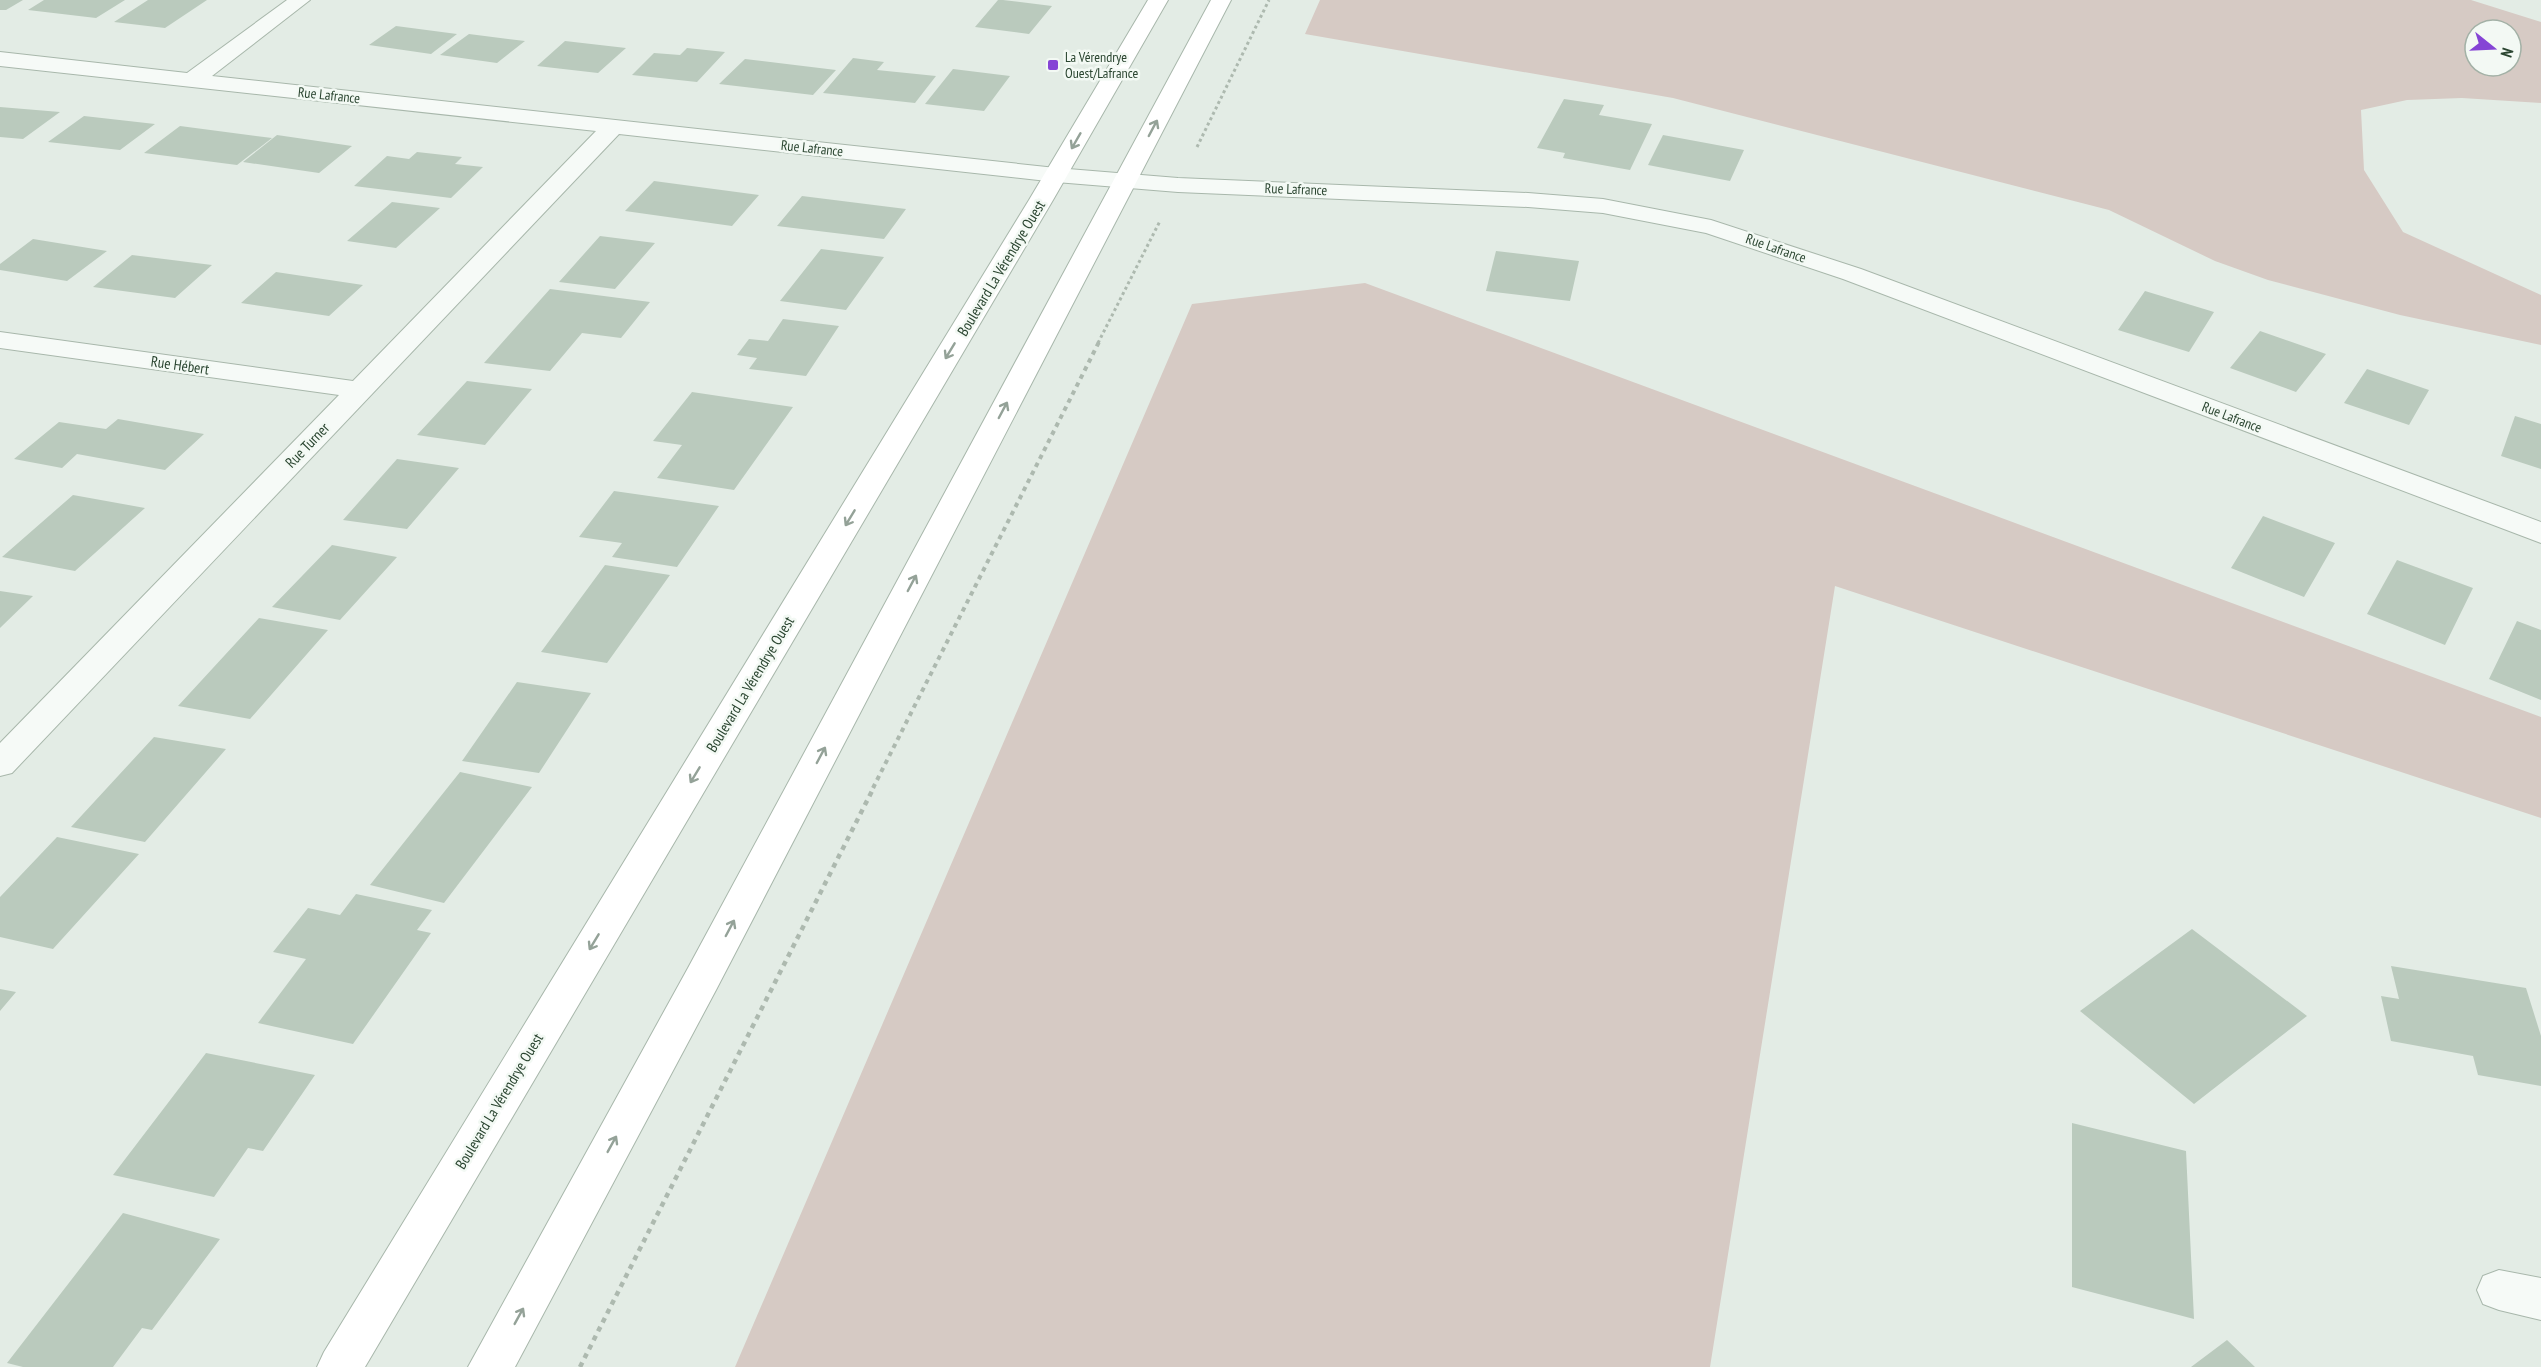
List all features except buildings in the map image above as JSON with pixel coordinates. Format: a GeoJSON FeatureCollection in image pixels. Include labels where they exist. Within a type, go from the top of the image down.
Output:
{"type":"FeatureCollection","features":[{"type":"Feature","properties":{"kind":"main road","name":"Boulevard La Vérendrye Ouest"},"geometry":{"type":"LineString","coordinates":[[340,1367],[1056,175],[1158,0]]}},
{"type":"Feature","properties":{"kind":"main road"},"geometry":{"type":"LineString","coordinates":[[491,1367],[702,979],[1221,0]]}},
{"type":"Feature","properties":{"kind":"street"},"geometry":{"type":"LineString","coordinates":[[192,80],[300,0]]}},
{"type":"Feature","properties":{"kind":"street","name":"Rue Lafrance"},"geometry":{"type":"LineString","coordinates":[[0,59],[1056,175],[1178,185],[1528,200],[1603,206],[1656,214],[1711,227],[1852,274],[2541,533]]}},
{"type":"Feature","properties":{"kind":"street","name":"Rue Turner"},"geometry":{"type":"LineString","coordinates":[[0,764],[613,127]]}},
{"type":"Feature","properties":{"kind":"street","name":"Rue Hébert"},"geometry":{"type":"LineString","coordinates":[[0,340],[360,390]]}},
{"type":"Feature","properties":{"kind":"street"},"geometry":{"type":"LineString","coordinates":[[2499,1290],[2541,1299]]}},
{"type":"Feature","properties":{"kind":"path"},"geometry":{"type":"LineString","coordinates":[[580,1367],[929,682],[1269,0]]}},
{"type":"Feature","properties":{"kind":"shaded area"},"geometry":{"type":"Polygon","coordinates":[[[1320,0],[2471,0],[2541,22],[2541,103],[2462,98],[2407,100],[2361,110],[2364,170],[2403,232],[2541,295],[2541,345],[2400,315],[2268,280],[2215,261],[2109,210],[1673,98],[1305,34],[1320,0]]]}},
{"type":"Feature","properties":{"kind":"shaded area"},"geometry":{"type":"Polygon","coordinates":[[[1365,283],[2541,717],[2541,818],[1835,586],[1710,1367],[735,1367],[1192,304],[1365,283]]]}},
{"type":"Feature","properties":{"kind":"place","name":"La Vérendrye Ouest/Lafrance"},"geometry":{"type":"Point","coordinates":[1053,65]}}]}
